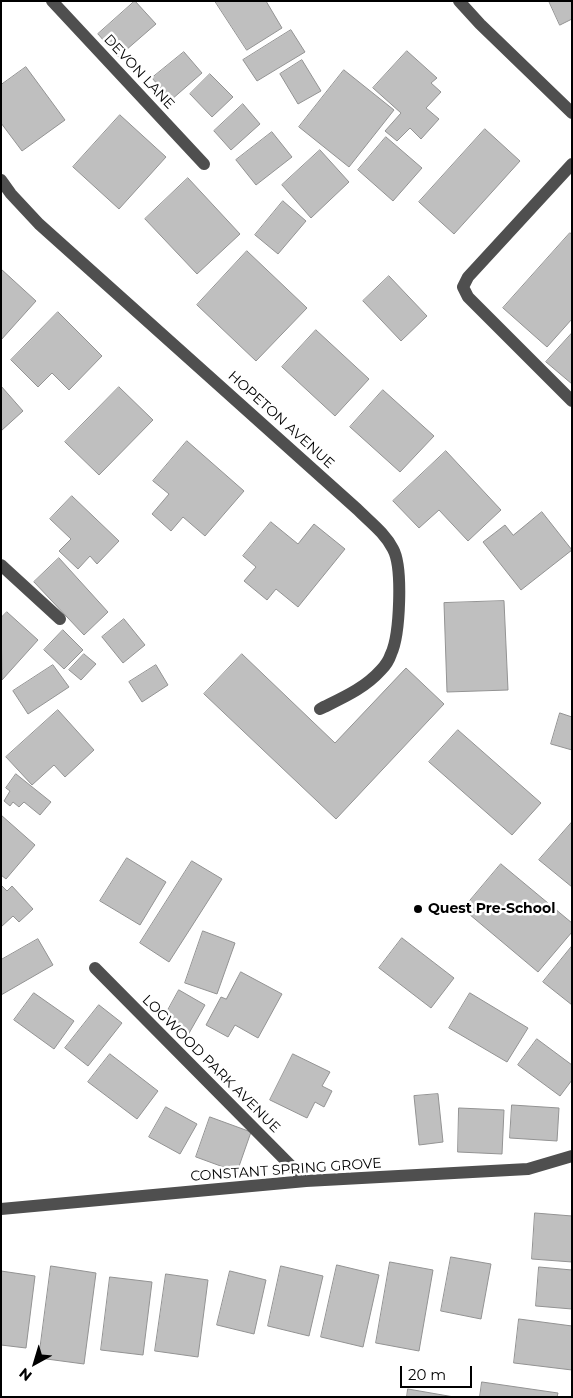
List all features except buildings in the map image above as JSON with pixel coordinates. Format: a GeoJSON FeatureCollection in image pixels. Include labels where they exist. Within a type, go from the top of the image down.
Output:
{"type":"FeatureCollection","features":[{"type":"Feature","properties":{"kind":"street","name":"DEVON LANE"},"geometry":{"type":"LineString","coordinates":[[52,1],[204,164]]}},
{"type":"Feature","properties":{"kind":"street"},"geometry":{"type":"LineString","coordinates":[[459,1],[480,24],[572,113]]}},
{"type":"Feature","properties":{"kind":"street"},"geometry":{"type":"LineString","coordinates":[[572,164],[468,277],[463,287],[468,297],[572,401]]}},
{"type":"Feature","properties":{"kind":"street","name":"HOPETON AVENUE"},"geometry":{"type":"LineString","coordinates":[[1,180],[11,194],[39,224],[382,532],[394,550],[400,590],[396,635],[392,654],[382,670],[364,686],[320,708]]}},
{"type":"Feature","properties":{"kind":"street"},"geometry":{"type":"LineString","coordinates":[[1,565],[60,619]]}},
{"type":"Feature","properties":{"kind":"street","name":"LOGWOOD PARK AVENUE"},"geometry":{"type":"LineString","coordinates":[[95,968],[306,1181]]}},
{"type":"Feature","properties":{"kind":"street","name":"CONSTANT SPRING GROVE"},"geometry":{"type":"LineString","coordinates":[[1,1209],[306,1181],[528,1169],[572,1156]]}},
{"type":"Feature","properties":{"kind":"place","name":"Quest Pre-School"},"geometry":{"type":"Point","coordinates":[418,909]}}]}
